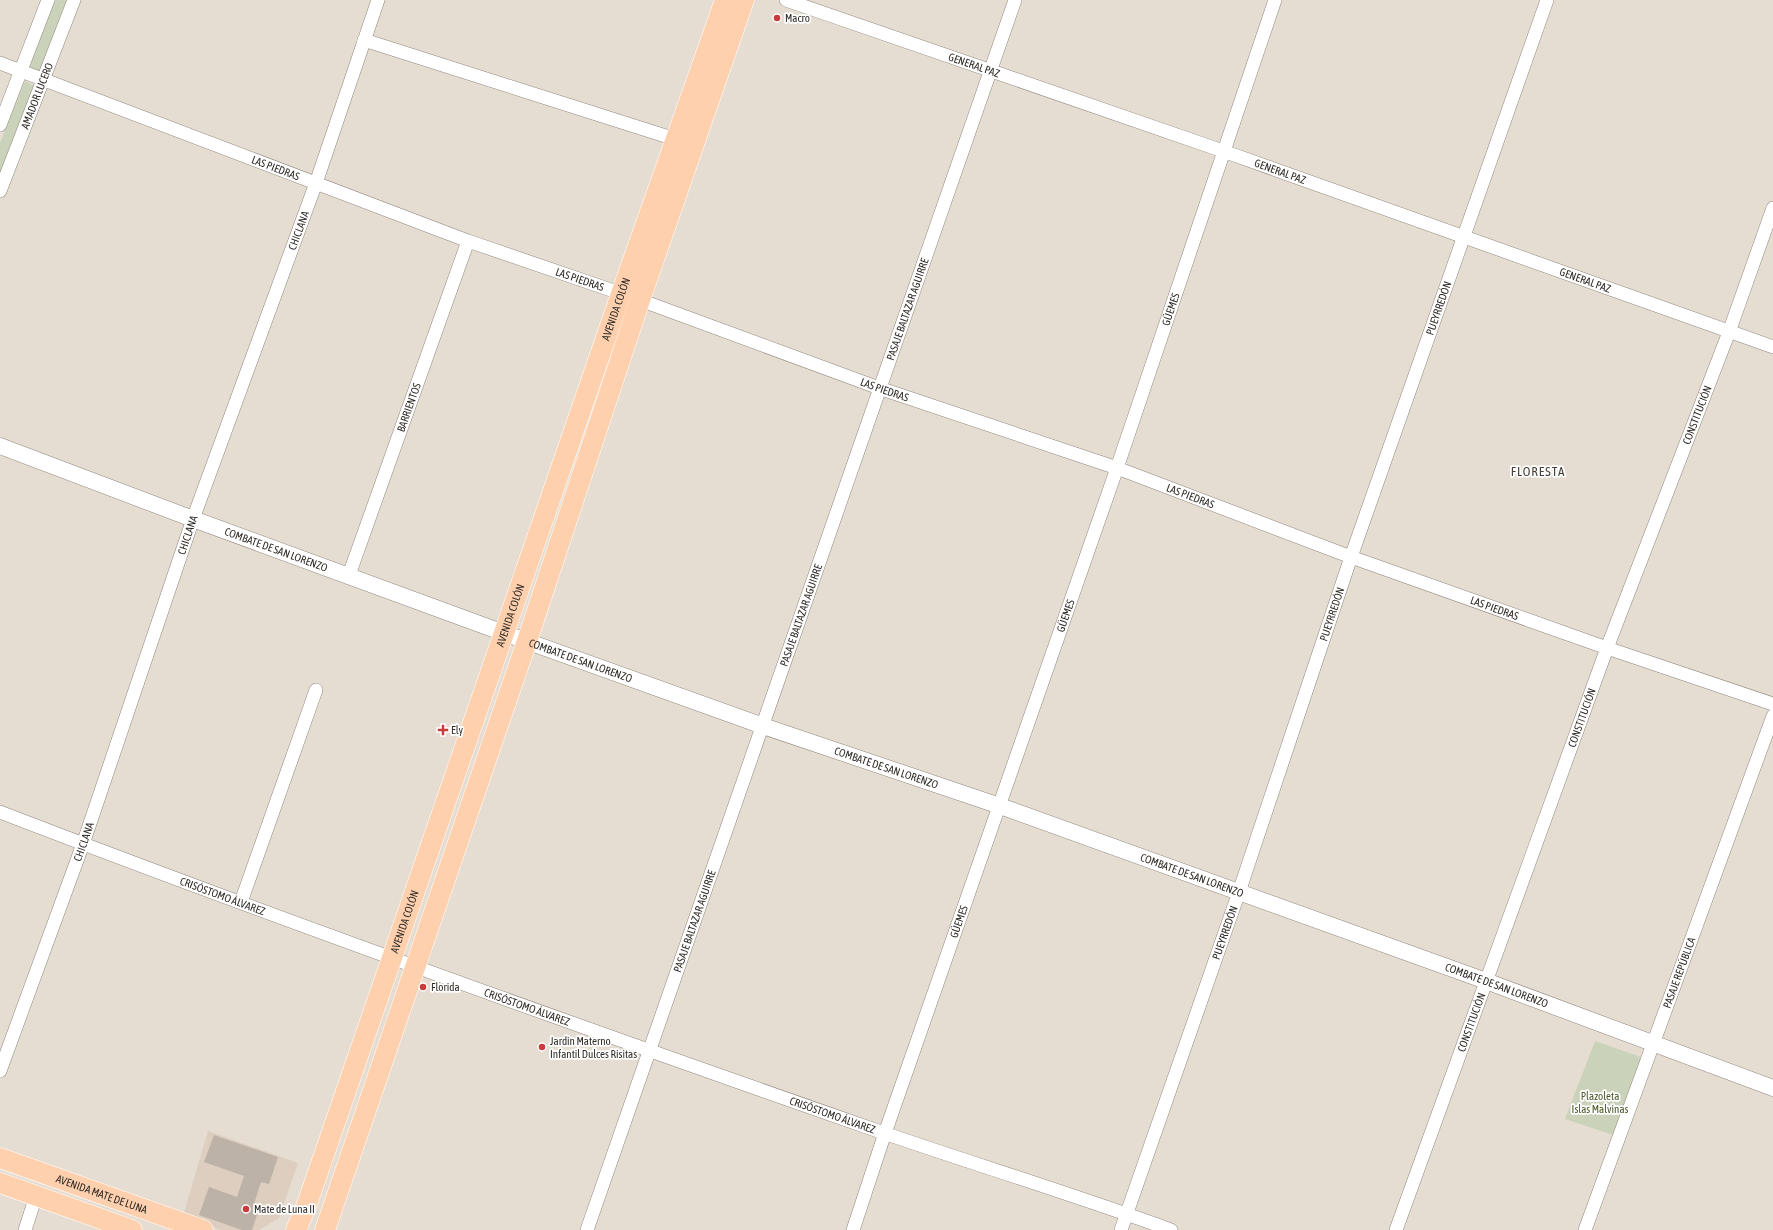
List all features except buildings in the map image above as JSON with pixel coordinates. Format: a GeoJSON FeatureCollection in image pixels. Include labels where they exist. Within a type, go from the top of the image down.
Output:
{"type":"FeatureCollection","features":[{"type":"Feature","properties":{"kind":"main road","name":"AVENIDA COLÓN"},"geometry":{"type":"LineString","coordinates":[[296,1230],[306,1207],[621,294],[725,0]]}},
{"type":"Feature","properties":{"kind":"main road","name":"AVENIDA COLÓN"},"geometry":{"type":"LineString","coordinates":[[325,1230],[527,641],[640,300],[744,0]]}},
{"type":"Feature","properties":{"kind":"main road","name":"AVENIDA MATE DE LUNA"},"geometry":{"type":"LineString","coordinates":[[0,1158],[203,1230]]}},
{"type":"Feature","properties":{"kind":"main road"},"geometry":{"type":"LineString","coordinates":[[0,1183],[132,1230]]}},
{"type":"Feature","properties":{"kind":"main road"},"geometry":{"type":"LineString","coordinates":[[332,1230],[336,1201]]}},
{"type":"Feature","properties":{"kind":"main road"},"geometry":{"type":"LineString","coordinates":[[287,1230],[306,1207]]}},
{"type":"Feature","properties":{"kind":"street"},"geometry":{"type":"LineString","coordinates":[[0,125],[48,0]]}},
{"type":"Feature","properties":{"kind":"street","name":"AMADOR LUCERO"},"geometry":{"type":"LineString","coordinates":[[0,192],[74,0]]}},
{"type":"Feature","properties":{"kind":"street","name":"CHICLANA"},"geometry":{"type":"LineString","coordinates":[[0,1071],[83,844],[193,519],[316,183],[378,0]]}},
{"type":"Feature","properties":{"kind":"street","name":"GENERAL PAZ"},"geometry":{"type":"LineString","coordinates":[[786,0],[1223,151],[1773,348]]}},
{"type":"Feature","properties":{"kind":"street","name":"PASAJE BALTAZAR AGUIRRE"},"geometry":{"type":"LineString","coordinates":[[587,1230],[1015,0]]}},
{"type":"Feature","properties":{"kind":"street","name":"GÜEMES"},"geometry":{"type":"LineString","coordinates":[[853,1230],[885,1133],[1117,468],[1275,0]]}},
{"type":"Feature","properties":{"kind":"street","name":"PUEYRREDÓN"},"geometry":{"type":"LineString","coordinates":[[1122,1230],[1239,892],[1351,557],[1547,0]]}},
{"type":"Feature","properties":{"kind":"street"},"geometry":{"type":"LineString","coordinates":[[364,40],[675,139]]}},
{"type":"Feature","properties":{"kind":"street","name":"LAS PIEDRAS"},"geometry":{"type":"LineString","coordinates":[[0,63],[468,241],[640,300],[879,388],[1117,468],[1351,557],[1607,648],[1773,704]]}},
{"type":"Feature","properties":{"kind":"street","name":"CONSTITUCIÓN"},"geometry":{"type":"LineString","coordinates":[[1396,1230],[1607,648],[1729,332],[1773,208]]}},
{"type":"Feature","properties":{"kind":"street","name":"BARRIENTOS"},"geometry":{"type":"LineString","coordinates":[[349,575],[468,241]]}},
{"type":"Feature","properties":{"kind":"street","name":"COMBATE DE SAN LORENZO"},"geometry":{"type":"LineString","coordinates":[[0,446],[193,519],[504,633],[763,726],[1000,806],[1486,980],[1773,1088]]}},
{"type":"Feature","properties":{"kind":"street"},"geometry":{"type":"LineString","coordinates":[[241,902],[316,690]]}},
{"type":"Feature","properties":{"kind":"street","name":"PASAJE REPÚBLICA"},"geometry":{"type":"LineString","coordinates":[[1585,1230],[1773,716]]}},
{"type":"Feature","properties":{"kind":"street","name":"CRISÓSTOMO ÁLVAREZ"},"geometry":{"type":"LineString","coordinates":[[0,812],[416,967],[885,1133],[1171,1230]]}},
{"type":"Feature","properties":{"kind":"street"},"geometry":{"type":"LineString","coordinates":[[25,1230],[36,1196]]}},
{"type":"Feature","properties":{"kind":"shaded area"},"geometry":{"type":"Polygon","coordinates":[[[208,1131],[298,1163],[279,1218],[259,1230],[221,1230],[183,1216],[208,1131]]]}},
{"type":"Feature","properties":{"kind":"green space"},"geometry":{"type":"Polygon","coordinates":[[[54,0],[67,0],[39,72],[29,68],[54,0]]]}},
{"type":"Feature","properties":{"kind":"green space"},"geometry":{"type":"Polygon","coordinates":[[[25,81],[34,86],[0,173],[0,143],[25,81]]]}},
{"type":"Feature","properties":{"kind":"green space","name":"Plazoleta Islas Malvinas"},"geometry":{"type":"Polygon","coordinates":[[[1595,1041],[1644,1058],[1616,1136],[1565,1119],[1595,1041]]]}},
{"type":"Feature","properties":{"kind":"place","name":"Macro"},"geometry":{"type":"Point","coordinates":[777,18]}},
{"type":"Feature","properties":{"kind":"place","name":"Ely"},"geometry":{"type":"Point","coordinates":[443,730]}},
{"type":"Feature","properties":{"kind":"place","name":"Florida"},"geometry":{"type":"Point","coordinates":[423,987]}},
{"type":"Feature","properties":{"kind":"place","name":"Jardin Materno Infantil Dulces Risitas"},"geometry":{"type":"Point","coordinates":[542,1047]}},
{"type":"Feature","properties":{"kind":"place","name":"Mate de Luna II"},"geometry":{"type":"Point","coordinates":[246,1209]}},
{"type":"Feature","properties":{"kind":"district","name":"FLORESTA"},"geometry":{"type":"Point","coordinates":[1538,471]}}]}
